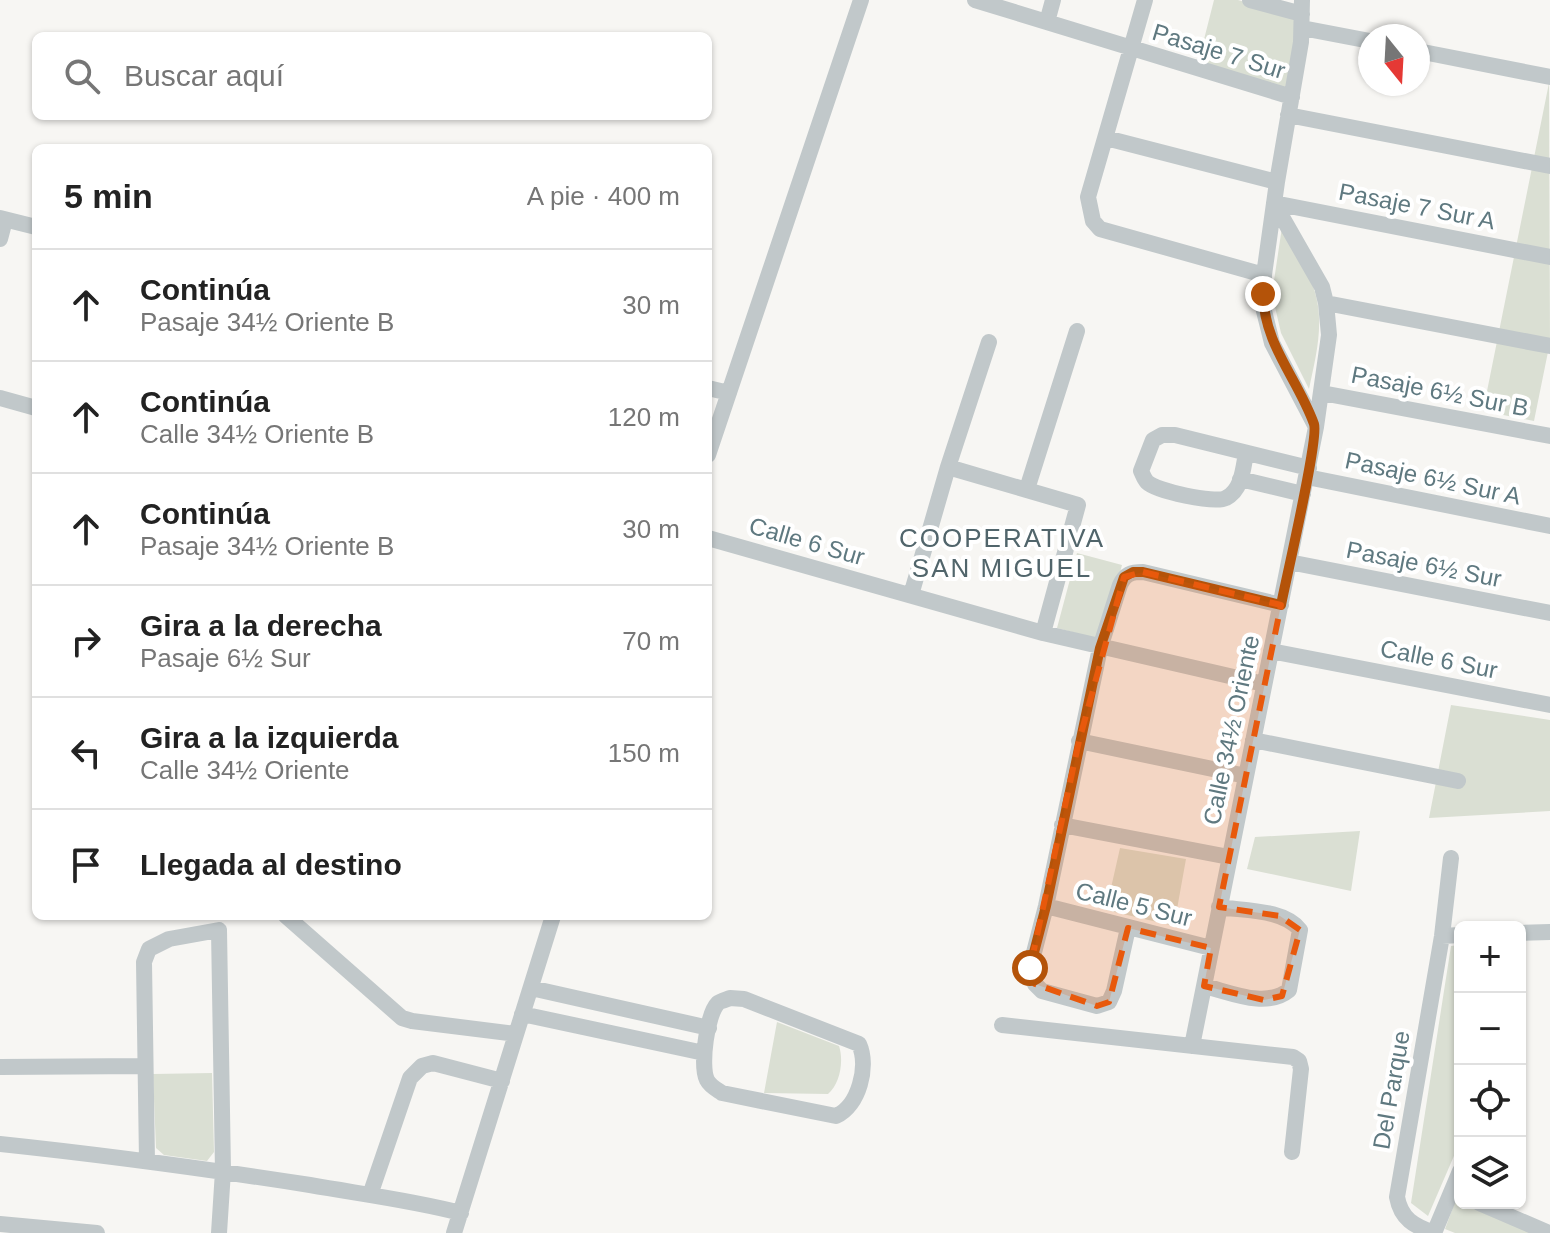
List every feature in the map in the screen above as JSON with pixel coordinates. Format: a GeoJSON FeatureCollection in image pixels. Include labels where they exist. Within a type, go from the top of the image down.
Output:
{"type":"FeatureCollection","features":[{"type":"Feature","properties":{"kind":"street"},"geometry":{"type":"LineString","coordinates":[[712,443],[861,0]]}},
{"type":"Feature","properties":{"kind":"street","name":"Pasaje 7 Sur"},"geometry":{"type":"LineString","coordinates":[[975,0],[1292,97]]}},
{"type":"Feature","properties":{"kind":"street"},"geometry":{"type":"LineString","coordinates":[[1047,22],[1053,0]]}},
{"type":"Feature","properties":{"kind":"street"},"geometry":{"type":"LineString","coordinates":[[1145,0],[1088,197],[1093,221],[1100,229],[1264,275]]}},
{"type":"Feature","properties":{"kind":"street"},"geometry":{"type":"LineString","coordinates":[[1250,0],[1302,14],[1358,36]]}},
{"type":"Feature","properties":{"kind":"street"},"geometry":{"type":"LineString","coordinates":[[1302,14],[1264,275],[1263,307],[1268,332],[1316,427]]}},
{"type":"Feature","properties":{"kind":"street"},"geometry":{"type":"LineString","coordinates":[[1430,53],[1550,77]]}},
{"type":"Feature","properties":{"kind":"street"},"geometry":{"type":"LineString","coordinates":[[1288,115],[1550,166]]}},
{"type":"Feature","properties":{"kind":"street"},"geometry":{"type":"LineString","coordinates":[[1106,138],[1277,182]]}},
{"type":"Feature","properties":{"kind":"street","name":"Pasaje 7 Sur A"},"geometry":{"type":"LineString","coordinates":[[1274,203],[1550,257]]}},
{"type":"Feature","properties":{"kind":"street","name":"Calle 34½ Oriente"},"geometry":{"type":"LineString","coordinates":[[1192,1046],[1308,472],[1329,335],[1326,303],[1315,272],[1274,203]]}},
{"type":"Feature","properties":{"kind":"street"},"geometry":{"type":"LineString","coordinates":[[0,239],[2,219],[32,226]]}},
{"type":"Feature","properties":{"kind":"street"},"geometry":{"type":"LineString","coordinates":[[1326,303],[1550,346]]}},
{"type":"Feature","properties":{"kind":"street"},"geometry":{"type":"LineString","coordinates":[[1027,489],[1077,331]]}},
{"type":"Feature","properties":{"kind":"street"},"geometry":{"type":"LineString","coordinates":[[911,595],[989,342]]}},
{"type":"Feature","properties":{"kind":"street"},"geometry":{"type":"LineString","coordinates":[[712,389],[729,393]]}},
{"type":"Feature","properties":{"kind":"street","name":"Pasaje 6½ Sur B"},"geometry":{"type":"LineString","coordinates":[[1322,393],[1550,436]]}},
{"type":"Feature","properties":{"kind":"street"},"geometry":{"type":"LineString","coordinates":[[0,398],[32,407]]}},
{"type":"Feature","properties":{"kind":"street"},"geometry":{"type":"LineString","coordinates":[[1246,453],[1239,485],[1228,498],[1215,502],[1155,487],[1145,481],[1141,471],[1153,440],[1162,435],[1175,435],[1246,453],[1308,472]]}},
{"type":"Feature","properties":{"kind":"street"},"geometry":{"type":"LineString","coordinates":[[948,467],[1078,505],[1043,633]]}},
{"type":"Feature","properties":{"kind":"street","name":"Pasaje 6½ Sur A"},"geometry":{"type":"LineString","coordinates":[[1308,472],[1550,526]]}},
{"type":"Feature","properties":{"kind":"street"},"geometry":{"type":"LineString","coordinates":[[1240,479],[1303,494]]}},
{"type":"Feature","properties":{"kind":"street","name":"Calle 6 Sur"},"geometry":{"type":"LineString","coordinates":[[712,539],[1100,648],[1264,684]]}},
{"type":"Feature","properties":{"kind":"street","name":"Pasaje 6½ Sur"},"geometry":{"type":"LineString","coordinates":[[1289,562],[1550,613]]}},
{"type":"Feature","properties":{"kind":"street"},"geometry":{"type":"LineString","coordinates":[[1128,928],[1109,1002],[1097,1006],[1042,991],[1035,984],[1030,968],[1046,906],[1079,741],[1100,648],[1124,577],[1133,572],[1143,572],[1281,605]]}},
{"type":"Feature","properties":{"kind":"street","name":"Calle 6 Sur"},"geometry":{"type":"LineString","coordinates":[[1271,651],[1550,705]]}},
{"type":"Feature","properties":{"kind":"street"},"geometry":{"type":"LineString","coordinates":[[1253,740],[1458,781]]}},
{"type":"Feature","properties":{"kind":"street"},"geometry":{"type":"LineString","coordinates":[[1079,741],[1246,776]]}},
{"type":"Feature","properties":{"kind":"street"},"geometry":{"type":"LineString","coordinates":[[1062,825],[1229,857]]}},
{"type":"Feature","properties":{"kind":"street","name":"Del Parque"},"geometry":{"type":"LineString","coordinates":[[1434,1233],[1408,1222],[1397,1197],[1442,936],[1451,858]]}},
{"type":"Feature","properties":{"kind":"street","name":"Calle 5 Sur"},"geometry":{"type":"LineString","coordinates":[[1046,906],[1211,948]]}},
{"type":"Feature","properties":{"kind":"street"},"geometry":{"type":"LineString","coordinates":[[1204,986],[1264,1000],[1282,996],[1289,990],[1300,930],[1295,922],[1280,916],[1219,907]]}},
{"type":"Feature","properties":{"kind":"street"},"geometry":{"type":"LineString","coordinates":[[291,920],[402,1018],[516,1034]]}},
{"type":"Feature","properties":{"kind":"street"},"geometry":{"type":"LineString","coordinates":[[454,1233],[531,988],[548,920]]}},
{"type":"Feature","properties":{"kind":"street"},"geometry":{"type":"LineString","coordinates":[[147,1161],[144,962],[149,949],[169,939],[219,930],[223,1171],[219,1233]]}},
{"type":"Feature","properties":{"kind":"street"},"geometry":{"type":"LineString","coordinates":[[1526,933],[1550,932]]}},
{"type":"Feature","properties":{"kind":"street"},"geometry":{"type":"LineString","coordinates":[[1442,936],[1454,935]]}},
{"type":"Feature","properties":{"kind":"street"},"geometry":{"type":"LineString","coordinates":[[531,988],[709,1028]]}},
{"type":"Feature","properties":{"kind":"street"},"geometry":{"type":"LineString","coordinates":[[730,998],[744,999],[859,1044],[864,1055],[853,1103],[836,1116],[722,1093],[708,1083],[704,1053],[709,1028],[719,1002],[730,998]]}},
{"type":"Feature","properties":{"kind":"street"},"geometry":{"type":"LineString","coordinates":[[522,1014],[704,1053]]}},
{"type":"Feature","properties":{"kind":"street"},"geometry":{"type":"LineString","coordinates":[[1002,1025],[1293,1057],[1299,1061],[1301,1069],[1292,1152]]}},
{"type":"Feature","properties":{"kind":"street"},"geometry":{"type":"LineString","coordinates":[[370,1195],[410,1078],[422,1066],[433,1063],[502,1081]]}},
{"type":"Feature","properties":{"kind":"street"},"geometry":{"type":"LineString","coordinates":[[0,1067],[145,1066]]}},
{"type":"Feature","properties":{"kind":"street"},"geometry":{"type":"LineString","coordinates":[[0,1144],[223,1171],[416,1201],[461,1213]]}},
{"type":"Feature","properties":{"kind":"street"},"geometry":{"type":"LineString","coordinates":[[1434,1233],[1454,1197]]}},
{"type":"Feature","properties":{"kind":"street"},"geometry":{"type":"LineString","coordinates":[[1493,1209],[1549,1233]]}},
{"type":"Feature","properties":{"kind":"street"},"geometry":{"type":"LineString","coordinates":[[0,1224],[49,1231],[97,1233]]}},
{"type":"Feature","properties":{"kind":"highlighted area"},"geometry":{"type":"Polygon","coordinates":[[[1143,572],[1281,605],[1219,907],[1280,916],[1300,930],[1282,996],[1264,1000],[1204,986],[1211,948],[1128,928],[1109,1002],[1097,1006],[1035,984],[1030,968],[1079,741],[1124,577],[1143,572]]]}},
{"type":"Feature","properties":{"kind":"shaded area"},"geometry":{"type":"Polygon","coordinates":[[[1214,0],[1238,0],[1300,18],[1291,90],[1197,67],[1214,0]]]}},
{"type":"Feature","properties":{"kind":"shaded area"},"geometry":{"type":"Polygon","coordinates":[[[1549,83],[1550,342],[1534,421],[1483,411],[1549,83]]]}},
{"type":"Feature","properties":{"kind":"shaded area"},"geometry":{"type":"Polygon","coordinates":[[[1282,227],[1307,273],[1317,301],[1318,339],[1309,389],[1281,333],[1272,294],[1282,227]]]}},
{"type":"Feature","properties":{"kind":"shaded area"},"geometry":{"type":"Polygon","coordinates":[[[1077,553],[1122,565],[1102,640],[1057,628],[1077,553]]]}},
{"type":"Feature","properties":{"kind":"shaded area"},"geometry":{"type":"Polygon","coordinates":[[[1451,705],[1550,720],[1550,811],[1429,818],[1451,705]]]}},
{"type":"Feature","properties":{"kind":"shaded area"},"geometry":{"type":"Polygon","coordinates":[[[1360,831],[1351,891],[1247,869],[1255,837],[1360,831]]]}},
{"type":"Feature","properties":{"kind":"shaded area"},"geometry":{"type":"Polygon","coordinates":[[[1120,848],[1186,859],[1174,926],[1106,910],[1120,848]]]}},
{"type":"Feature","properties":{"kind":"shaded area"},"geometry":{"type":"Polygon","coordinates":[[[1451,946],[1454,946],[1454,1156],[1428,1216],[1411,1203],[1451,946]]]}},
{"type":"Feature","properties":{"kind":"shaded area"},"geometry":{"type":"Polygon","coordinates":[[[777,1022],[839,1046],[840,1072],[828,1094],[764,1093],[777,1022]]]}},
{"type":"Feature","properties":{"kind":"shaded area"},"geometry":{"type":"Polygon","coordinates":[[[212,1073],[214,1152],[207,1161],[164,1155],[156,1148],[153,1074],[212,1073]]]}},
{"type":"Feature","properties":{"kind":"shaded area"},"geometry":{"type":"Polygon","coordinates":[[[1454,1205],[1454,1209],[1474,1209],[1537,1233],[1455,1233],[1445,1229],[1454,1205]]]}},
{"type":"Feature","properties":{"kind":"district","name":"COOPERATIVA SAN MIGUEL"},"geometry":{"type":"Point","coordinates":[1002,553]}},
{"type":"Feature","properties":{"kind":"route"},"geometry":{"type":"LineString","coordinates":[[1030,968],[1100,648],[1124,577],[1133,572],[1143,572],[1281,605],[1316,427],[1272,343],[1265,320],[1263,294]]}}]}
